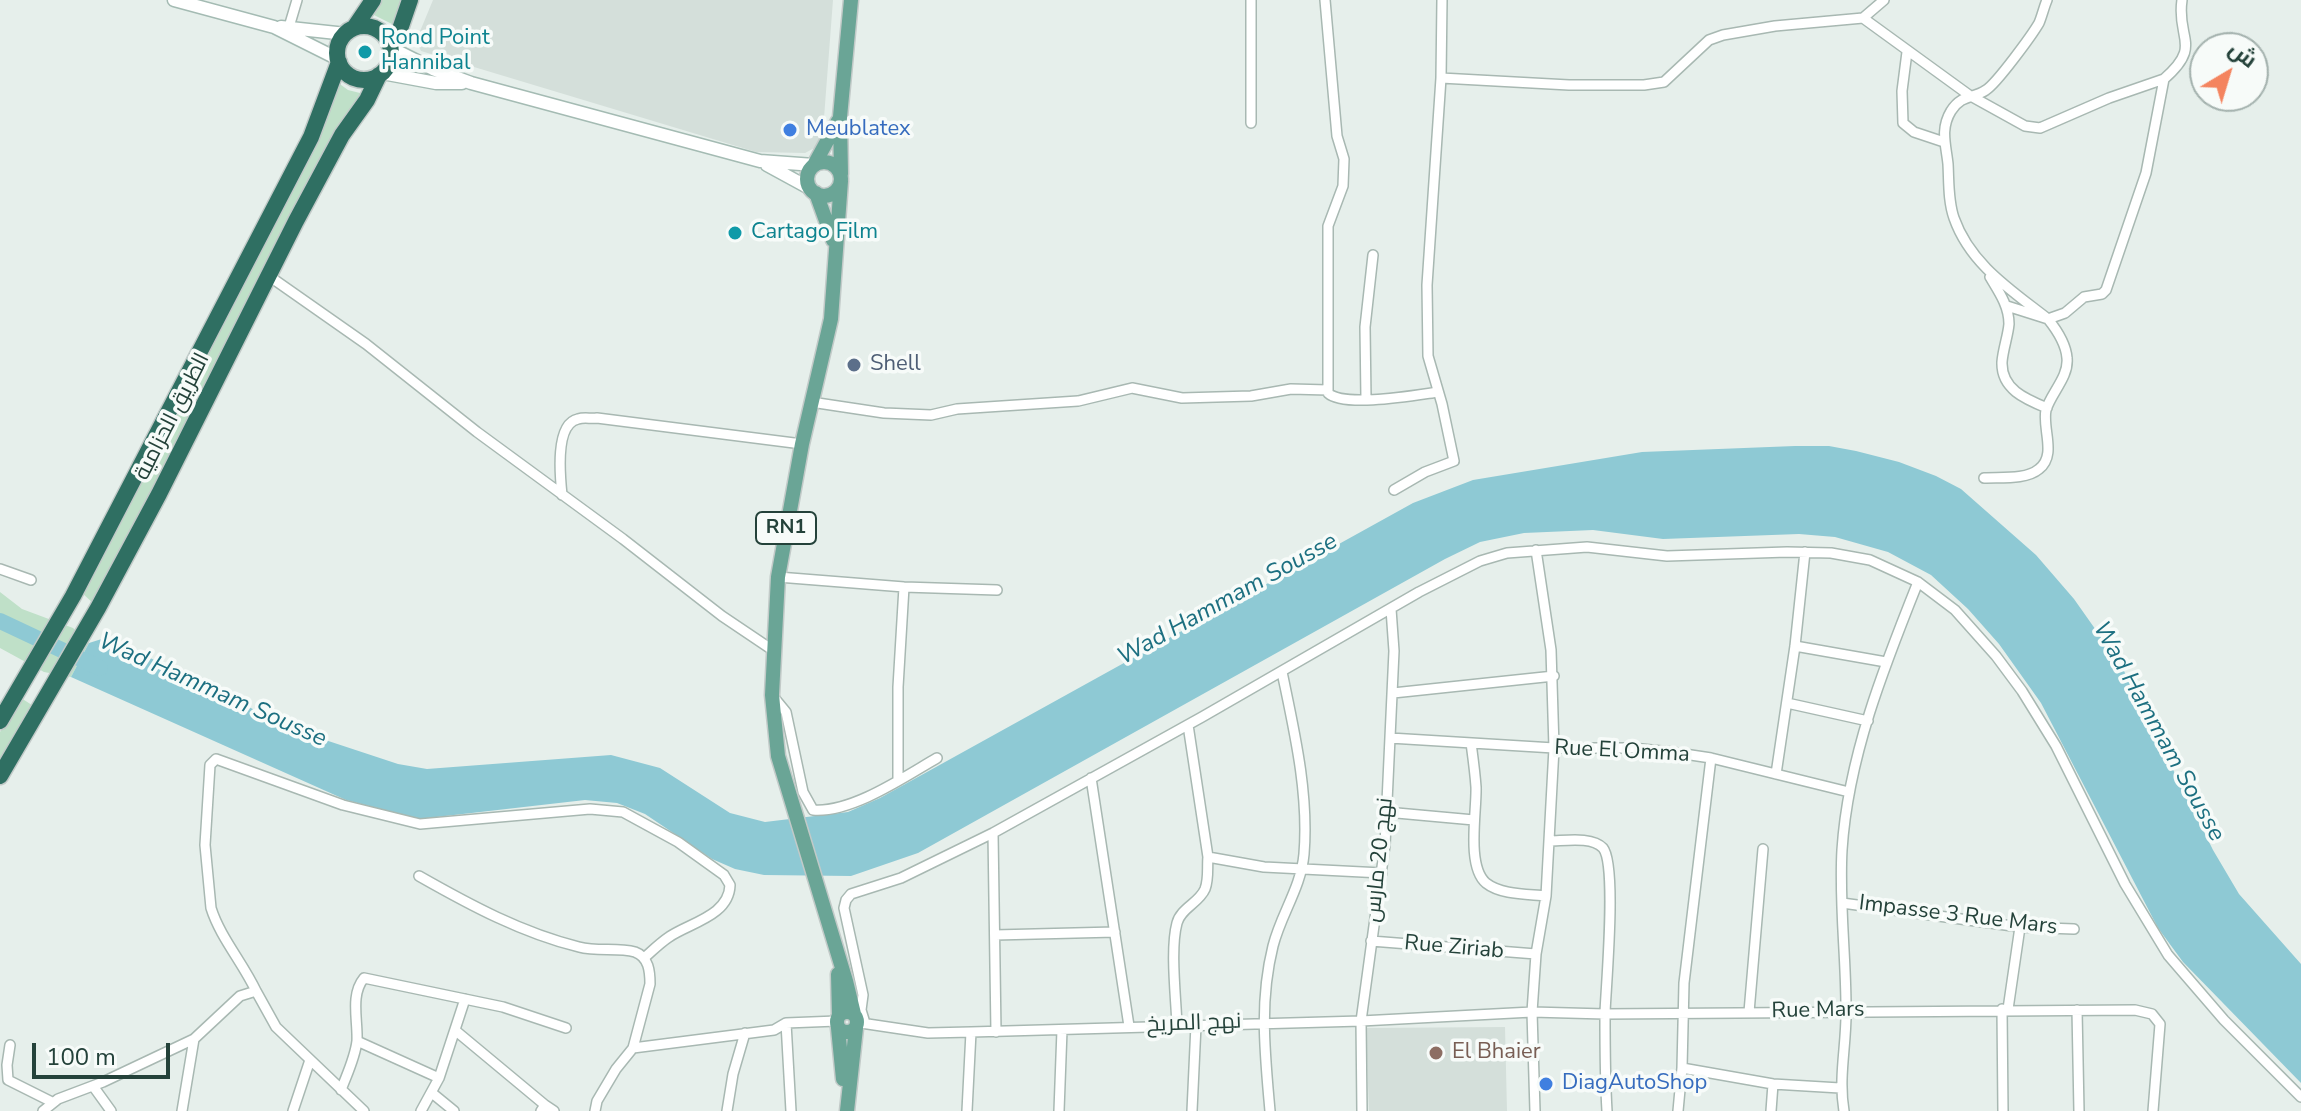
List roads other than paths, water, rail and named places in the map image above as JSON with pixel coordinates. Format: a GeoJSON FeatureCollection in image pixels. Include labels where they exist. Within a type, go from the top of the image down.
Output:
{"type":"FeatureCollection","features":[{"type":"Feature","properties":{"kind":"highway","name":"الطريق الحزامية"},"geometry":{"type":"LineString","coordinates":[[0,721],[73,596],[311,137],[339,60],[339,45],[373,0]]}},
{"type":"Feature","properties":{"kind":"highway","name":"الطريق الحزامية"},"geometry":{"type":"LineString","coordinates":[[0,776],[98,608],[159,494],[322,171],[391,59],[391,47],[410,0]]}},
{"type":"Feature","properties":{"kind":"highway"},"geometry":{"type":"LineString","coordinates":[[350,31],[367,26],[375,28],[391,47]]}},
{"type":"Feature","properties":{"kind":"highway"},"geometry":{"type":"LineString","coordinates":[[339,60],[345,71],[358,79],[372,79],[381,74]]}},
{"type":"Feature","properties":{"kind":"main road"},"geometry":{"type":"LineString","coordinates":[[174,0],[209,5],[274,27],[339,60]]}},
{"type":"Feature","properties":{"kind":"main road","name":"RN1"},"geometry":{"type":"LineString","coordinates":[[847,1105],[850,1022],[839,957],[778,756],[772,695],[778,577],[802,444],[831,319],[841,178],[840,117],[851,0]]}},
{"type":"Feature","properties":{"kind":"main road"},"geometry":{"type":"LineString","coordinates":[[274,27],[350,31]]}},
{"type":"Feature","properties":{"kind":"main road"},"geometry":{"type":"LineString","coordinates":[[391,47],[433,69],[471,83],[760,161],[833,164],[841,178],[839,187],[829,195],[813,191],[760,161]]}},
{"type":"Feature","properties":{"kind":"main road"},"geometry":{"type":"LineString","coordinates":[[381,74],[436,83],[471,83]]}},
{"type":"Feature","properties":{"kind":"main road","name":"RN1"},"geometry":{"type":"LineString","coordinates":[[836,248],[807,178],[840,117]]}},
{"type":"Feature","properties":{"kind":"street"},"geometry":{"type":"LineString","coordinates":[[289,27],[297,0]]}},
{"type":"Feature","properties":{"kind":"street"},"geometry":{"type":"LineString","coordinates":[[1251,0],[1251,123]]}},
{"type":"Feature","properties":{"kind":"street"},"geometry":{"type":"LineString","coordinates":[[1325,0],[1337,136],[1344,159],[1343,186],[1328,226],[1328,390],[1332,397],[1383,400],[1438,392]]}},
{"type":"Feature","properties":{"kind":"street"},"geometry":{"type":"LineString","coordinates":[[1394,490],[1425,472],[1454,461],[1428,356],[1427,285],[1441,78],[1442,0]]}},
{"type":"Feature","properties":{"kind":"street"},"geometry":{"type":"LineString","coordinates":[[1441,78],[1504,83],[1644,85],[1664,82],[1709,40],[1775,26],[1863,18],[1884,0]]}},
{"type":"Feature","properties":{"kind":"street"},"geometry":{"type":"LineString","coordinates":[[2047,0],[2039,23],[2005,69],[1984,92],[1969,95],[1952,110],[1945,122],[1944,142],[1953,217],[1965,243],[2007,306],[2009,324],[2002,363],[2004,375],[2017,395],[2047,408]]}},
{"type":"Feature","properties":{"kind":"street"},"geometry":{"type":"LineString","coordinates":[[1863,18],[1969,95],[2025,126],[2040,128],[2109,98],[2164,79],[2186,55],[2188,48],[2182,21],[2182,0]]}},
{"type":"Feature","properties":{"kind":"street"},"geometry":{"type":"LineString","coordinates":[[1907,52],[1902,91],[1903,123],[1914,132],[1944,142]]}},
{"type":"Feature","properties":{"kind":"street"},"geometry":{"type":"LineString","coordinates":[[2007,306],[2048,319],[2065,313],[2084,297],[2102,294],[2110,283],[2146,173],[2164,79]]}},
{"type":"Feature","properties":{"kind":"street"},"geometry":{"type":"LineString","coordinates":[[1366,399],[1365,327],[1373,255]]}},
{"type":"Feature","properties":{"kind":"street"},"geometry":{"type":"LineString","coordinates":[[1984,268],[2048,319],[2055,328],[2067,359],[2065,372],[2047,408],[2045,433],[2048,450],[2042,467],[2036,472],[2016,477],[1984,478]]}},
{"type":"Feature","properties":{"kind":"street"},"geometry":{"type":"LineString","coordinates":[[269,276],[366,344],[477,432],[722,616],[774,651]]}},
{"type":"Feature","properties":{"kind":"street"},"geometry":{"type":"LineString","coordinates":[[811,402],[884,413],[931,415],[957,409],[1078,401],[1132,388],[1182,398],[1251,396],[1291,389],[1328,390]]}},
{"type":"Feature","properties":{"kind":"street"},"geometry":{"type":"LineString","coordinates":[[562,495],[562,441],[565,429],[578,419],[597,418],[802,444]]}},
{"type":"Feature","properties":{"kind":"street"},"geometry":{"type":"LineString","coordinates":[[850,1022],[861,1010],[863,995],[844,908],[851,894],[901,878],[993,833],[1480,561],[1507,553],[1587,547],[1667,556],[1831,553],[1870,560],[1918,582],[1955,610],[1996,656],[2056,746],[2125,884],[2168,955],[2224,1020],[2301,1097]]}},
{"type":"Feature","properties":{"kind":"street"},"geometry":{"type":"LineString","coordinates":[[1535,1111],[1532,1012],[1536,954],[1546,896],[1554,748],[1554,676],[1536,550]]}},
{"type":"Feature","properties":{"kind":"street"},"geometry":{"type":"LineString","coordinates":[[1776,774],[1805,552]]}},
{"type":"Feature","properties":{"kind":"street"},"geometry":{"type":"LineString","coordinates":[[0,569],[31,580]]}},
{"type":"Feature","properties":{"kind":"street"},"geometry":{"type":"LineString","coordinates":[[778,577],[904,587],[997,590]]}},
{"type":"Feature","properties":{"kind":"street"},"geometry":{"type":"LineString","coordinates":[[1844,1111],[1840,1088],[1846,1011],[1842,849],[1849,792],[1886,662],[1918,582]]}},
{"type":"Feature","properties":{"kind":"street"},"geometry":{"type":"LineString","coordinates":[[898,780],[898,687],[904,587]]}},
{"type":"Feature","properties":{"kind":"street","name":"نهج 20 مارس"},"geometry":{"type":"LineString","coordinates":[[1362,1111],[1361,1021],[1382,873],[1393,693],[1391,609]]}},
{"type":"Feature","properties":{"kind":"street"},"geometry":{"type":"LineString","coordinates":[[1795,646],[1886,662]]}},
{"type":"Feature","properties":{"kind":"street"},"geometry":{"type":"LineString","coordinates":[[1270,1111],[1262,1022],[1273,944],[1298,887],[1305,840],[1301,772],[1282,672]]}},
{"type":"Feature","properties":{"kind":"street"},"geometry":{"type":"LineString","coordinates":[[1393,693],[1554,676]]}},
{"type":"Feature","properties":{"kind":"street"},"geometry":{"type":"LineString","coordinates":[[772,695],[786,711],[803,792],[813,810],[845,804],[878,792],[937,758]]}},
{"type":"Feature","properties":{"kind":"street"},"geometry":{"type":"LineString","coordinates":[[1787,703],[1868,721]]}},
{"type":"Feature","properties":{"kind":"street"},"geometry":{"type":"LineString","coordinates":[[1177,1026],[1177,924],[1181,914],[1203,893],[1208,857],[1188,725]]}},
{"type":"Feature","properties":{"kind":"street","name":"Rue El Omma"},"geometry":{"type":"LineString","coordinates":[[1390,738],[1554,748],[1632,748],[1711,758],[1849,792]]}},
{"type":"Feature","properties":{"kind":"street"},"geometry":{"type":"LineString","coordinates":[[1471,743],[1479,872],[1487,884],[1514,893],[1546,896]]}},
{"type":"Feature","properties":{"kind":"street"},"geometry":{"type":"LineString","coordinates":[[1678,1111],[1682,1013],[1711,758]]}},
{"type":"Feature","properties":{"kind":"street"},"geometry":{"type":"LineString","coordinates":[[364,1111],[276,1027],[246,968],[214,918],[208,889],[205,845],[210,765],[216,759],[343,805],[420,824],[590,809],[634,816],[724,875],[730,885],[728,896],[707,918],[671,936],[644,958]]}},
{"type":"Feature","properties":{"kind":"street"},"geometry":{"type":"LineString","coordinates":[[1091,778],[1129,1026]]}},
{"type":"Feature","properties":{"kind":"street"},"geometry":{"type":"LineString","coordinates":[[1386,812],[1474,820]]}},
{"type":"Feature","properties":{"kind":"street"},"geometry":{"type":"LineString","coordinates":[[993,833],[996,1032]]}},
{"type":"Feature","properties":{"kind":"street"},"geometry":{"type":"LineString","coordinates":[[1549,841],[1591,842],[1599,844],[1605,851],[1610,905],[1605,1014],[1607,1111]]}},
{"type":"Feature","properties":{"kind":"street"},"geometry":{"type":"LineString","coordinates":[[1749,1012],[1763,849]]}},
{"type":"Feature","properties":{"kind":"street"},"geometry":{"type":"LineString","coordinates":[[1208,857],[1264,867],[1382,873]]}},
{"type":"Feature","properties":{"kind":"street"},"geometry":{"type":"LineString","coordinates":[[419,876],[472,906],[536,933],[582,948],[636,952],[644,958],[650,984],[633,1048],[616,1069],[597,1101],[595,1111]]}},
{"type":"Feature","properties":{"kind":"street","name":"Impasse 3 Rue Mars"},"geometry":{"type":"LineString","coordinates":[[1842,903],[2020,927],[2074,929]]}},
{"type":"Feature","properties":{"kind":"street"},"geometry":{"type":"LineString","coordinates":[[2003,1111],[2005,1009],[2020,927]]}},
{"type":"Feature","properties":{"kind":"street"},"geometry":{"type":"LineString","coordinates":[[995,935],[1115,932]]}},
{"type":"Feature","properties":{"kind":"street","name":"Rue Ziriab"},"geometry":{"type":"LineString","coordinates":[[1371,941],[1536,954]]}},
{"type":"Feature","properties":{"kind":"street"},"geometry":{"type":"LineString","coordinates":[[341,1090],[354,1058],[357,1041],[356,995],[364,978],[503,1007],[566,1028]]}},
{"type":"Feature","properties":{"kind":"street"},"geometry":{"type":"LineString","coordinates":[[43,1111],[52,1102],[194,1039],[240,996],[256,991]]}},
{"type":"Feature","properties":{"kind":"street"},"geometry":{"type":"LineString","coordinates":[[421,1111],[439,1078],[465,999]]}},
{"type":"Feature","properties":{"kind":"street"},"geometry":{"type":"LineString","coordinates":[[2077,1010],[2079,1111]]}},
{"type":"Feature","properties":{"kind":"street","name":"Rue Mars"},"geometry":{"type":"LineString","coordinates":[[1532,1012],[2145,1011],[2158,1019],[2160,1036],[2153,1111]]}},
{"type":"Feature","properties":{"kind":"street","name":"نهج المريخ"},"geometry":{"type":"LineString","coordinates":[[633,1048],[774,1030],[786,1023],[850,1022],[928,1033],[996,1032],[1361,1021],[1532,1012]]}},
{"type":"Feature","properties":{"kind":"street"},"geometry":{"type":"LineString","coordinates":[[786,1023],[791,1111]]}},
{"type":"Feature","properties":{"kind":"street"},"geometry":{"type":"LineString","coordinates":[[1192,1111],[1196,1025]]}},
{"type":"Feature","properties":{"kind":"street"},"geometry":{"type":"LineString","coordinates":[[1059,1111],[1062,1030]]}},
{"type":"Feature","properties":{"kind":"street"},"geometry":{"type":"LineString","coordinates":[[456,1031],[547,1109]]}},
{"type":"Feature","properties":{"kind":"street"},"geometry":{"type":"LineString","coordinates":[[967,1111],[971,1032]]}},
{"type":"Feature","properties":{"kind":"street"},"geometry":{"type":"LineString","coordinates":[[727,1111],[730,1086],[745,1033]]}},
{"type":"Feature","properties":{"kind":"street"},"geometry":{"type":"LineString","coordinates":[[182,1111],[194,1039]]}},
{"type":"Feature","properties":{"kind":"street"},"geometry":{"type":"LineString","coordinates":[[357,1041],[439,1078]]}},
{"type":"Feature","properties":{"kind":"street"},"geometry":{"type":"LineString","coordinates":[[10,1045],[8,1080],[52,1102]]}},
{"type":"Feature","properties":{"kind":"street"},"geometry":{"type":"LineString","coordinates":[[293,1111],[310,1060]]}},
{"type":"Feature","properties":{"kind":"street"},"geometry":{"type":"LineString","coordinates":[[1682,1068],[1773,1084],[1840,1088]]}},
{"type":"Feature","properties":{"kind":"street"},"geometry":{"type":"LineString","coordinates":[[1771,1111],[1773,1084]]}},
{"type":"Feature","properties":{"kind":"street"},"geometry":{"type":"LineString","coordinates":[[93,1086],[111,1111]]}},
{"type":"Feature","properties":{"kind":"street"},"geometry":{"type":"LineString","coordinates":[[432,1093],[454,1111]]}},
{"type":"Feature","properties":{"kind":"water"},"geometry":{"type":"Polygon","coordinates":[[[1829,446],[1899,462],[1961,489],[2036,555],[2074,599],[2122,667],[2213,850],[2239,894],[2301,964],[2301,1083],[2183,962],[2158,928],[2041,703],[1999,644],[1968,609],[1931,575],[1888,552],[1835,537],[1799,534],[1663,539],[1593,530],[1524,533],[1480,542],[918,853],[851,876],[764,875],[735,869],[712,859],[645,814],[617,803],[585,800],[419,819],[346,800],[71,677],[89,643],[108,637],[295,730],[398,764],[427,769],[611,755],[660,768],[730,813],[765,822],[848,812],[880,798],[1413,503],[1473,480],[1642,452],[1829,446]]]}},
{"type":"Feature","properties":{"kind":"waterway","name":"Wad Hammam Sousse"},"geometry":{"type":"LineString","coordinates":[[0,621],[100,668]]}},
{"type":"Feature","properties":{"kind":"place","name":"Rond Point Hannibal"},"geometry":{"type":"Point","coordinates":[365,52]}},
{"type":"Feature","properties":{"kind":"place","name":"Meublatex"},"geometry":{"type":"Point","coordinates":[790,130]}},
{"type":"Feature","properties":{"kind":"place","name":"Cartago Film"},"geometry":{"type":"Point","coordinates":[735,233]}},
{"type":"Feature","properties":{"kind":"place","name":"Shell"},"geometry":{"type":"Point","coordinates":[854,365]}},
{"type":"Feature","properties":{"kind":"place","name":"El Bhaier"},"geometry":{"type":"Point","coordinates":[1436,1053]}},
{"type":"Feature","properties":{"kind":"place","name":"DiagAutoShop"},"geometry":{"type":"Point","coordinates":[1546,1084]}}]}
